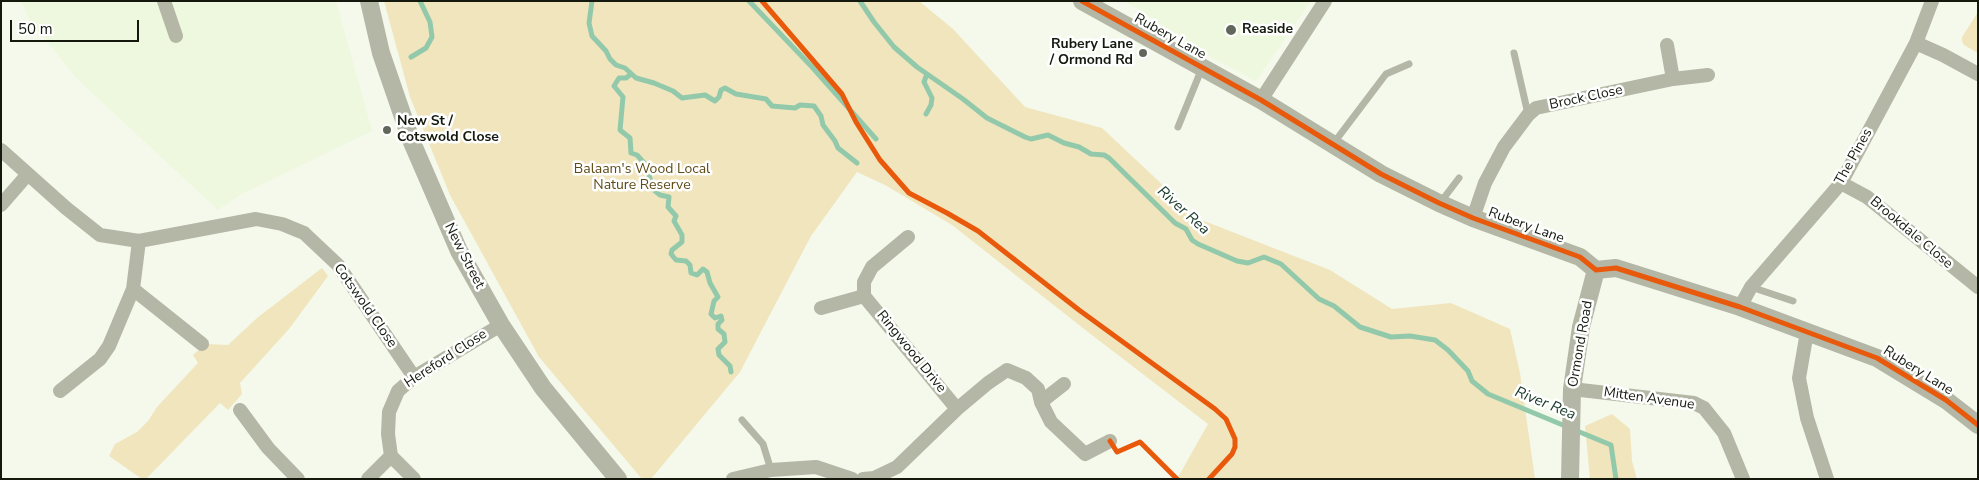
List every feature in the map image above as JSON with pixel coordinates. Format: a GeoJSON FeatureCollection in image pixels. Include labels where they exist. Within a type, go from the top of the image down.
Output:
{"type":"FeatureCollection","features":[{"type":"Feature","properties":{"kind":"street"},"geometry":{"type":"LineString","coordinates":[[164,1],[176,36]]}},
{"type":"Feature","properties":{"kind":"street","name":"New Street"},"geometry":{"type":"LineString","coordinates":[[369,1],[381,53],[412,140],[459,251],[501,325],[543,388],[618,479]]}},
{"type":"Feature","properties":{"kind":"street","name":"Rubery Lane"},"geometry":{"type":"LineString","coordinates":[[1082,1],[1261,100],[1380,174],[1439,203],[1473,218],[1580,257],[1596,270],[1616,268],[1740,307],[1877,358],[1946,400],[1978,425]]}},
{"type":"Feature","properties":{"kind":"street"},"geometry":{"type":"LineString","coordinates":[[1261,100],[1324,1]]}},
{"type":"Feature","properties":{"kind":"street","name":"The Pines"},"geometry":{"type":"LineString","coordinates":[[1740,307],[1751,287],[1841,183],[1916,43],[1932,1]]}},
{"type":"Feature","properties":{"kind":"street"},"geometry":{"type":"LineString","coordinates":[[1916,43],[1978,74]]}},
{"type":"Feature","properties":{"kind":"street"},"geometry":{"type":"LineString","coordinates":[[1667,45],[1673,79]]}},
{"type":"Feature","properties":{"kind":"street","name":"Brock Close"},"geometry":{"type":"LineString","coordinates":[[1473,218],[1485,183],[1504,147],[1528,115],[1536,108],[1673,79],[1708,75]]}},
{"type":"Feature","properties":{"kind":"street","name":"Cotswold Close"},"geometry":{"type":"LineString","coordinates":[[1,150],[100,235],[139,241],[256,219],[282,224],[304,233],[338,265],[414,377]]}},
{"type":"Feature","properties":{"kind":"street"},"geometry":{"type":"LineString","coordinates":[[1,205],[28,174]]}},
{"type":"Feature","properties":{"kind":"street","name":"Brookdale Close"},"geometry":{"type":"LineString","coordinates":[[1841,183],[1867,197],[1978,287]]}},
{"type":"Feature","properties":{"kind":"street"},"geometry":{"type":"LineString","coordinates":[[821,308],[864,296],[864,282],[872,268],[908,237]]}},
{"type":"Feature","properties":{"kind":"street"},"geometry":{"type":"LineString","coordinates":[[60,391],[100,359],[109,346],[133,288],[139,241]]}},
{"type":"Feature","properties":{"kind":"street","name":"Ormond Road"},"geometry":{"type":"LineString","coordinates":[[1570,479],[1572,389],[1581,327],[1596,270]]}},
{"type":"Feature","properties":{"kind":"street"},"geometry":{"type":"LineString","coordinates":[[133,288],[202,344]]}},
{"type":"Feature","properties":{"kind":"street","name":"Ringwood Drive"},"geometry":{"type":"LineString","coordinates":[[864,296],[957,409]]}},
{"type":"Feature","properties":{"kind":"street","name":"Hereford Close"},"geometry":{"type":"LineString","coordinates":[[392,456],[388,434],[389,412],[398,391],[414,377],[501,325]]}},
{"type":"Feature","properties":{"kind":"street"},"geometry":{"type":"LineString","coordinates":[[1807,332],[1799,378],[1807,418],[1827,479]]}},
{"type":"Feature","properties":{"kind":"street"},"geometry":{"type":"LineString","coordinates":[[871,478],[896,467],[957,409],[1007,370],[1026,378],[1038,389],[1041,402],[1051,422],[1085,454],[1110,441]]}},
{"type":"Feature","properties":{"kind":"street"},"geometry":{"type":"LineString","coordinates":[[1041,402],[1064,384]]}},
{"type":"Feature","properties":{"kind":"street","name":"Mitten Avenue"},"geometry":{"type":"LineString","coordinates":[[1572,389],[1673,399],[1694,403],[1704,408],[1724,433],[1743,479]]}},
{"type":"Feature","properties":{"kind":"street"},"geometry":{"type":"LineString","coordinates":[[240,410],[268,448],[298,479]]}},
{"type":"Feature","properties":{"kind":"street"},"geometry":{"type":"LineString","coordinates":[[368,479],[392,456],[414,479]]}},
{"type":"Feature","properties":{"kind":"street"},"geometry":{"type":"LineString","coordinates":[[733,479],[771,470],[816,467],[852,479]]}},
{"type":"Feature","properties":{"kind":"lane"},"geometry":{"type":"LineString","coordinates":[[1514,53],[1528,115]]}},
{"type":"Feature","properties":{"kind":"lane"},"geometry":{"type":"LineString","coordinates":[[1333,145],[1386,74],[1408,64]]}},
{"type":"Feature","properties":{"kind":"lane"},"geometry":{"type":"LineString","coordinates":[[1178,127],[1202,68]]}},
{"type":"Feature","properties":{"kind":"lane"},"geometry":{"type":"LineString","coordinates":[[1439,203],[1459,178]]}},
{"type":"Feature","properties":{"kind":"lane"},"geometry":{"type":"LineString","coordinates":[[1751,287],[1793,301]]}},
{"type":"Feature","properties":{"kind":"lane"},"geometry":{"type":"LineString","coordinates":[[742,420],[763,444],[771,470]]}},
{"type":"Feature","properties":{"kind":"shaded area"},"geometry":{"type":"Polygon","coordinates":[[[21,1],[336,1],[372,131],[240,195],[218,210],[76,78],[29,19],[21,1]]]}},
{"type":"Feature","properties":{"kind":"shaded area","name":"Reaside"},"geometry":{"type":"Polygon","coordinates":[[[1125,1],[1311,1],[1256,81],[1214,59],[1125,1]]]}},
{"type":"Feature","properties":{"kind":"green space","name":"Balaam's Wood Local Nature Reserve"},"geometry":{"type":"Polygon","coordinates":[[[384,1],[919,1],[953,29],[1025,107],[1102,128],[1199,219],[1330,270],[1392,309],[1451,303],[1510,329],[1520,373],[1535,479],[1177,479],[1208,424],[952,225],[885,185],[857,172],[811,236],[740,372],[651,479],[642,479],[539,357],[450,195],[410,97],[384,1]]]}},
{"type":"Feature","properties":{"kind":"green space"},"geometry":{"type":"Polygon","coordinates":[[[1978,12],[1978,53],[1964,45],[1962,37],[1978,12]]]}},
{"type":"Feature","properties":{"kind":"green space"},"geometry":{"type":"Polygon","coordinates":[[[322,268],[328,276],[289,329],[240,383],[242,394],[228,410],[220,403],[146,479],[142,479],[109,456],[115,444],[137,432],[148,421],[157,407],[198,363],[193,355],[206,344],[228,345],[257,318],[322,268]]]}},
{"type":"Feature","properties":{"kind":"green space"},"geometry":{"type":"Polygon","coordinates":[[[1612,414],[1630,429],[1632,461],[1637,479],[1590,479],[1585,426],[1612,414]]]}},
{"type":"Feature","properties":{"kind":"waterway"},"geometry":{"type":"LineString","coordinates":[[411,57],[426,48],[432,37],[430,22],[420,1]]}},
{"type":"Feature","properties":{"kind":"waterway"},"geometry":{"type":"LineString","coordinates":[[592,1],[589,23],[592,36],[616,65],[625,68],[636,78],[673,91],[682,98],[705,95],[715,101],[719,97],[721,90],[725,88],[736,94],[766,99],[772,106],[795,108],[800,105],[814,106],[821,116],[823,125],[838,148],[857,163]]}},
{"type":"Feature","properties":{"kind":"waterway"},"geometry":{"type":"LineString","coordinates":[[749,1],[812,67],[876,139]]}},
{"type":"Feature","properties":{"kind":"waterway","name":"River Rea"},"geometry":{"type":"LineString","coordinates":[[860,1],[894,47],[917,67],[987,118],[1031,139],[1048,135],[1064,143],[1079,147],[1091,154],[1104,155],[1175,223],[1186,229],[1192,240],[1237,261],[1248,263],[1264,257],[1281,264],[1319,299],[1334,306],[1360,327],[1391,337],[1410,336],[1435,340],[1448,350],[1468,371],[1472,381],[1488,394],[1611,445],[1616,479]]}},
{"type":"Feature","properties":{"kind":"waterway"},"geometry":{"type":"LineString","coordinates":[[631,74],[626,78],[619,78],[614,86],[623,97],[620,130],[630,138],[631,153],[637,155],[645,164],[654,190],[660,195],[669,197],[668,207],[676,216],[674,221],[682,235],[682,242],[672,250],[671,254],[676,260],[686,261],[690,265],[691,273],[697,275],[703,269],[707,272],[710,283],[718,297],[714,301],[711,314],[715,318],[721,316],[722,320],[718,324],[718,329],[724,334],[725,342],[718,349],[719,355],[730,366],[731,372]]}},
{"type":"Feature","properties":{"kind":"waterway"},"geometry":{"type":"LineString","coordinates":[[926,114],[931,105],[932,98],[924,82],[927,74]]}},
{"type":"Feature","properties":{"kind":"cycle path"},"geometry":{"type":"LineString","coordinates":[[762,1],[842,94],[856,122],[880,160],[909,193],[978,231],[1079,310],[1226,419],[1235,439],[1235,447],[1232,454],[1209,479]]}},
{"type":"Feature","properties":{"kind":"cycle path"},"geometry":{"type":"LineString","coordinates":[[1082,1],[1261,100],[1381,174],[1439,203],[1473,218],[1580,257],[1596,270],[1616,268],[1740,307],[1877,358],[1946,400],[1978,425]]}},
{"type":"Feature","properties":{"kind":"cycle path"},"geometry":{"type":"LineString","coordinates":[[1110,441],[1117,452],[1140,442],[1177,479]]}},
{"type":"Feature","properties":{"kind":"place","name":"Reaside"},"geometry":{"type":"Point","coordinates":[1231,30]}},
{"type":"Feature","properties":{"kind":"place","name":"Rubery Lane / Ormond Rd"},"geometry":{"type":"Point","coordinates":[1143,53]}},
{"type":"Feature","properties":{"kind":"place","name":"New St / Cotswold Close"},"geometry":{"type":"Point","coordinates":[387,130]}}]}
